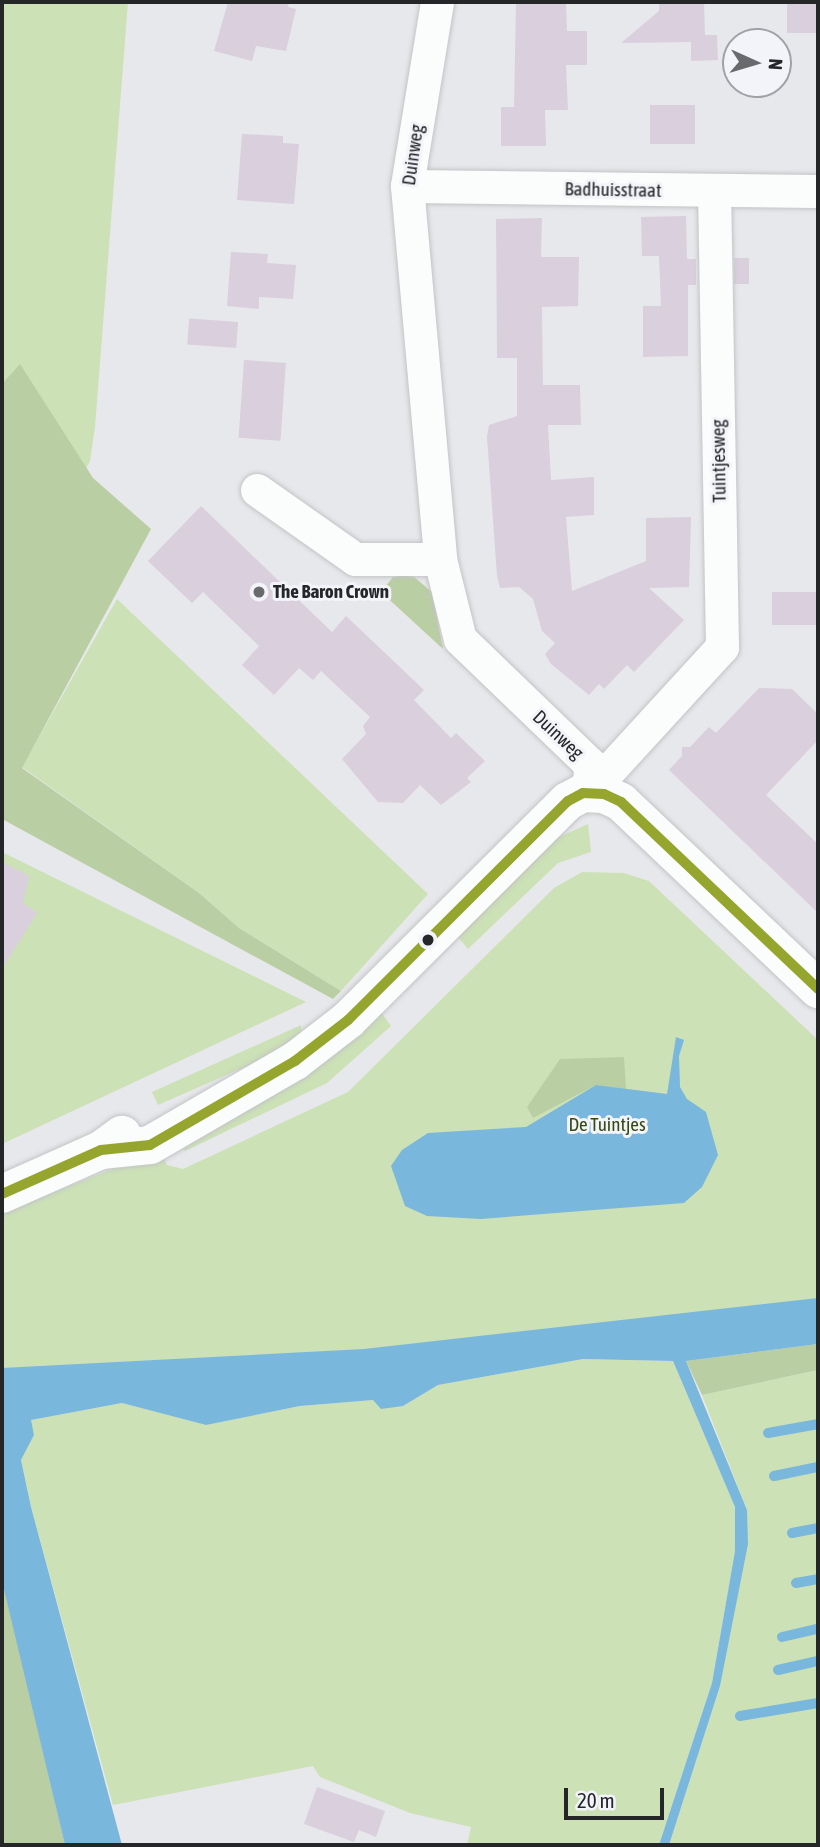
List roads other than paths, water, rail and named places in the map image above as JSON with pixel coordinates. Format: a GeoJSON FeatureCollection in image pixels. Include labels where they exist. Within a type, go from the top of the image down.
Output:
{"type":"FeatureCollection","features":[{"type":"Feature","properties":{"kind":"street","name":"Duinweg"},"geometry":{"type":"LineString","coordinates":[[437,2],[407,186],[440,559],[460,639],[590,764],[589,792]]}},
{"type":"Feature","properties":{"kind":"street","name":"Badhuisstraat"},"geometry":{"type":"LineString","coordinates":[[407,186],[714,192],[818,191]]}},
{"type":"Feature","properties":{"kind":"street","name":"Tuintjesweg"},"geometry":{"type":"LineString","coordinates":[[589,792],[722,647],[714,192]]}},
{"type":"Feature","properties":{"kind":"street"},"geometry":{"type":"LineString","coordinates":[[257,490],[355,559],[440,559]]}},
{"type":"Feature","properties":{"kind":"street"},"geometry":{"type":"LineString","coordinates":[[2,1194],[101,1150],[150,1145],[178,1131],[222,1100],[295,1061],[325,1039],[568,801],[589,792],[621,802],[818,989]]}},
{"type":"Feature","properties":{"kind":"water"},"geometry":{"type":"Polygon","coordinates":[[[676,1037],[684,1040],[679,1056],[680,1087],[687,1099],[706,1112],[718,1155],[702,1187],[684,1203],[481,1219],[427,1216],[405,1206],[391,1166],[402,1150],[428,1133],[526,1127],[596,1085],[667,1094],[676,1037]]]}},
{"type":"Feature","properties":{"kind":"water"},"geometry":{"type":"Polygon","coordinates":[[[818,1298],[818,1344],[686,1361],[747,1510],[748,1544],[720,1686],[669,1845],[659,1845],[712,1683],[735,1551],[735,1507],[673,1361],[583,1359],[438,1385],[403,1406],[381,1409],[373,1400],[300,1406],[206,1425],[122,1403],[31,1420],[34,1435],[21,1460],[31,1507],[122,1845],[65,1845],[2,1581],[2,1368],[364,1349],[818,1298]]]}},
{"type":"Feature","properties":{"kind":"waterway"},"geometry":{"type":"LineString","coordinates":[[768,1433],[818,1424]]}},
{"type":"Feature","properties":{"kind":"waterway"},"geometry":{"type":"LineString","coordinates":[[774,1476],[818,1467]]}},
{"type":"Feature","properties":{"kind":"waterway"},"geometry":{"type":"LineString","coordinates":[[792,1533],[818,1528]]}},
{"type":"Feature","properties":{"kind":"waterway"},"geometry":{"type":"LineString","coordinates":[[796,1583],[818,1579]]}},
{"type":"Feature","properties":{"kind":"waterway"},"geometry":{"type":"LineString","coordinates":[[782,1637],[818,1629]]}},
{"type":"Feature","properties":{"kind":"waterway"},"geometry":{"type":"LineString","coordinates":[[778,1670],[818,1661]]}},
{"type":"Feature","properties":{"kind":"waterway"},"geometry":{"type":"LineString","coordinates":[[740,1716],[818,1703]]}},
{"type":"Feature","properties":{"kind":"place","name":"The Baron Crown"},"geometry":{"type":"Point","coordinates":[259,592]}},
{"type":"Feature","properties":{"kind":"park label","name":"De Tuintjes"},"geometry":{"type":"Point","coordinates":[607,1125]}}]}
